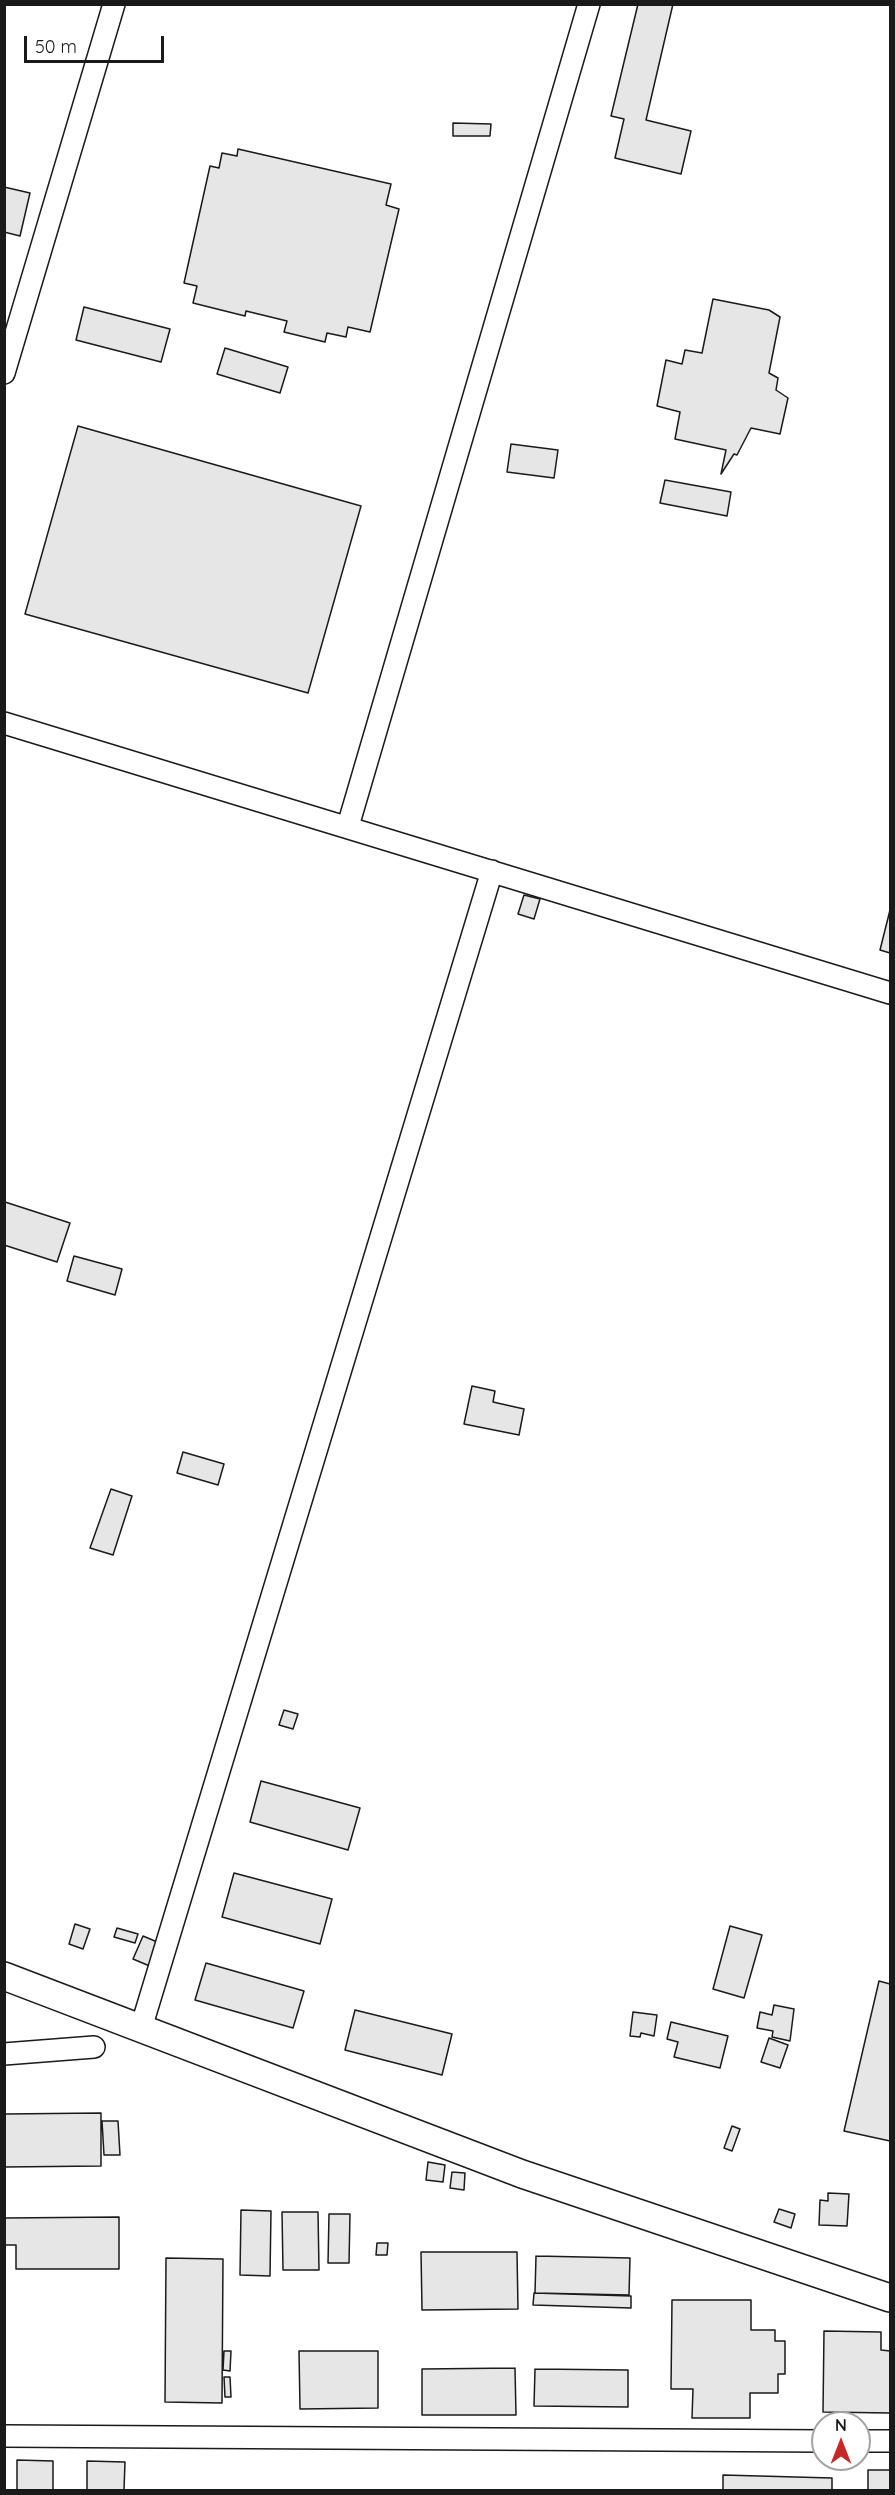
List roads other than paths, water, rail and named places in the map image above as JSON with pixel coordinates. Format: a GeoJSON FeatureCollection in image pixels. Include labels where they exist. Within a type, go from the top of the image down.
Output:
{"type":"FeatureCollection","features":[{"type":"Feature","properties":{"kind":"main road"},"geometry":{"type":"LineString","coordinates":[[4,1976],[522,2174],[891,2298]]}},
{"type":"Feature","properties":{"kind":"lane"},"geometry":{"type":"LineString","coordinates":[[4,373],[114,4]]}},
{"type":"Feature","properties":{"kind":"lane"},"geometry":{"type":"LineString","coordinates":[[348,826],[589,4]]}},
{"type":"Feature","properties":{"kind":"lane"},"geometry":{"type":"LineString","coordinates":[[4,723],[891,993]]}},
{"type":"Feature","properties":{"kind":"lane"},"geometry":{"type":"LineString","coordinates":[[141,2028],[492,871]]}},
{"type":"Feature","properties":{"kind":"lane"},"geometry":{"type":"LineString","coordinates":[[4,2054],[94,2047]]}},
{"type":"Feature","properties":{"kind":"lane"},"geometry":{"type":"LineString","coordinates":[[4,2436],[811,2441]]}},
{"type":"Feature","properties":{"kind":"lane"},"geometry":{"type":"LineString","coordinates":[[871,2441],[891,2441]]}}]}
